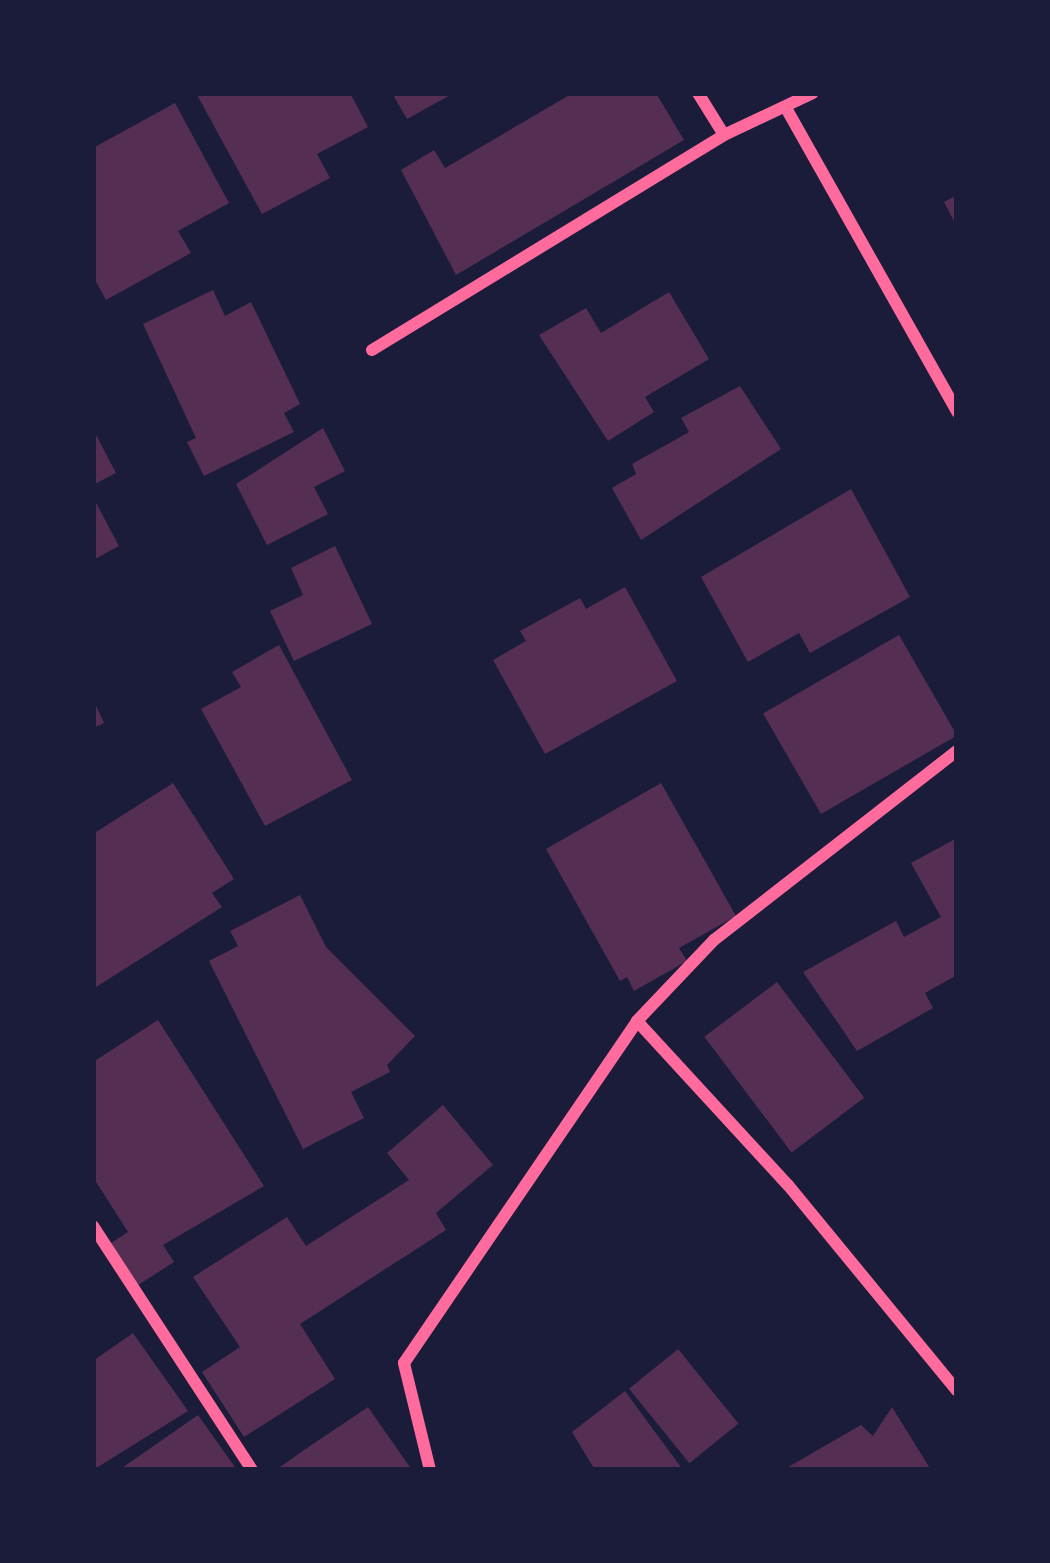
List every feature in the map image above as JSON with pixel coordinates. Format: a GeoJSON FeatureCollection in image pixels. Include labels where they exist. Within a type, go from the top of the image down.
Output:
{"type":"FeatureCollection","features":[{"type":"Feature","properties":{"kind":"street"},"geometry":{"type":"LineString","coordinates":[[698,93],[724,136]]}},
{"type":"Feature","properties":{"kind":"street"},"geometry":{"type":"LineString","coordinates":[[372,350],[724,136],[813,93]]}},
{"type":"Feature","properties":{"kind":"street"},"geometry":{"type":"LineString","coordinates":[[786,108],[957,412]]}},
{"type":"Feature","properties":{"kind":"street"},"geometry":{"type":"LineString","coordinates":[[430,1470],[404,1363],[637,1021],[714,940],[957,751]]}},
{"type":"Feature","properties":{"kind":"street"},"geometry":{"type":"LineString","coordinates":[[637,1021],[788,1184],[957,1390]]}},
{"type":"Feature","properties":{"kind":"street"},"geometry":{"type":"LineString","coordinates":[[93,1226],[252,1470]]}},
{"type":"Feature","properties":{"kind":"building"},"geometry":{"type":"Polygon","coordinates":[[[196,93],[350,93],[368,127],[317,154],[330,178],[262,214],[196,93]]]}},
{"type":"Feature","properties":{"kind":"building"},"geometry":{"type":"Polygon","coordinates":[[[392,93],[454,93],[407,119],[392,93]]]}},
{"type":"Feature","properties":{"kind":"building"},"geometry":{"type":"Polygon","coordinates":[[[573,93],[656,93],[684,140],[456,275],[401,170],[434,150],[445,168],[573,93]]]}},
{"type":"Feature","properties":{"kind":"building"},"geometry":{"type":"Polygon","coordinates":[[[175,103],[229,203],[178,231],[191,253],[106,300],[93,276],[93,148],[175,103]]]}},
{"type":"Feature","properties":{"kind":"building"},"geometry":{"type":"Polygon","coordinates":[[[957,195],[957,227],[944,202],[957,195]]]}},
{"type":"Feature","properties":{"kind":"building"},"geometry":{"type":"Polygon","coordinates":[[[213,290],[225,316],[251,302],[300,404],[284,413],[294,432],[204,476],[187,442],[196,438],[143,324],[213,290]]]}},
{"type":"Feature","properties":{"kind":"building"},"geometry":{"type":"Polygon","coordinates":[[[669,292],[709,359],[645,397],[654,412],[608,441],[539,335],[586,308],[601,333],[669,292]]]}},
{"type":"Feature","properties":{"kind":"building"},"geometry":{"type":"Polygon","coordinates":[[[740,386],[781,449],[641,540],[612,488],[636,474],[632,464],[689,432],[681,418],[740,386]]]}},
{"type":"Feature","properties":{"kind":"building"},"geometry":{"type":"Polygon","coordinates":[[[323,428],[345,471],[314,487],[328,514],[267,545],[236,484],[323,428]]]}},
{"type":"Feature","properties":{"kind":"building"},"geometry":{"type":"Polygon","coordinates":[[[93,429],[116,473],[93,485],[93,429]]]}},
{"type":"Feature","properties":{"kind":"building"},"geometry":{"type":"Polygon","coordinates":[[[851,489],[910,597],[810,653],[799,633],[748,662],[701,577],[851,489]]]}},
{"type":"Feature","properties":{"kind":"building"},"geometry":{"type":"Polygon","coordinates":[[[93,497],[119,546],[93,560],[93,497]]]}},
{"type":"Feature","properties":{"kind":"building"},"geometry":{"type":"Polygon","coordinates":[[[335,546],[372,624],[294,661],[270,611],[303,595],[291,568],[335,546]]]}},
{"type":"Feature","properties":{"kind":"building"},"geometry":{"type":"Polygon","coordinates":[[[625,587],[677,681],[545,754],[493,660],[526,641],[520,631],[580,598],[586,609],[625,587]]]}},
{"type":"Feature","properties":{"kind":"building"},"geometry":{"type":"Polygon","coordinates":[[[899,635],[957,735],[821,814],[763,714],[899,635]]]}},
{"type":"Feature","properties":{"kind":"building"},"geometry":{"type":"Polygon","coordinates":[[[279,645],[352,780],[265,826],[201,709],[241,687],[232,672],[279,645]]]}},
{"type":"Feature","properties":{"kind":"building"},"geometry":{"type":"Polygon","coordinates":[[[93,699],[104,723],[93,728],[93,699]]]}},
{"type":"Feature","properties":{"kind":"building"},"geometry":{"type":"Polygon","coordinates":[[[173,783],[234,879],[212,893],[222,907],[93,989],[93,834],[173,783]]]}},
{"type":"Feature","properties":{"kind":"building"},"geometry":{"type":"Polygon","coordinates":[[[661,783],[736,916],[679,948],[687,961],[634,991],[627,977],[620,981],[546,849],[661,783]]]}},
{"type":"Feature","properties":{"kind":"building"},"geometry":{"type":"Polygon","coordinates":[[[957,838],[957,975],[925,993],[933,1008],[857,1051],[803,972],[896,921],[904,937],[941,917],[911,863],[957,838]]]}},
{"type":"Feature","properties":{"kind":"building"},"geometry":{"type":"Polygon","coordinates":[[[300,895],[326,947],[415,1036],[387,1065],[390,1072],[351,1092],[364,1118],[303,1149],[209,961],[238,946],[230,931],[300,895]]]}},
{"type":"Feature","properties":{"kind":"building"},"geometry":{"type":"Polygon","coordinates":[[[777,982],[864,1098],[792,1153],[704,1037],[777,982]]]}},
{"type":"Feature","properties":{"kind":"building"},"geometry":{"type":"Polygon","coordinates":[[[158,1020],[264,1186],[163,1245],[174,1262],[135,1287],[108,1245],[128,1232],[93,1177],[93,1062],[158,1020]]]}},
{"type":"Feature","properties":{"kind":"building"},"geometry":{"type":"Polygon","coordinates":[[[443,1105],[493,1165],[436,1213],[446,1230],[300,1324],[335,1379],[244,1437],[202,1372],[240,1347],[193,1277],[287,1217],[306,1246],[409,1180],[387,1153],[443,1105]]]}},
{"type":"Feature","properties":{"kind":"building"},"geometry":{"type":"Polygon","coordinates":[[[133,1333],[188,1411],[93,1470],[93,1361],[133,1333]]]}},
{"type":"Feature","properties":{"kind":"building"},"geometry":{"type":"Polygon","coordinates":[[[678,1349],[738,1424],[689,1463],[629,1389],[678,1349]]]}},
{"type":"Feature","properties":{"kind":"building"},"geometry":{"type":"Polygon","coordinates":[[[625,1391],[683,1470],[595,1470],[572,1432],[625,1391]]]}},
{"type":"Feature","properties":{"kind":"building"},"geometry":{"type":"Polygon","coordinates":[[[368,1407],[412,1470],[276,1470],[304,1450],[368,1407]]]}},
{"type":"Feature","properties":{"kind":"building"},"geometry":{"type":"Polygon","coordinates":[[[892,1407],[931,1470],[783,1470],[861,1425],[873,1436],[892,1407]]]}},
{"type":"Feature","properties":{"kind":"building"},"geometry":{"type":"Polygon","coordinates":[[[198,1415],[237,1470],[119,1470],[198,1415]]]}}]}
